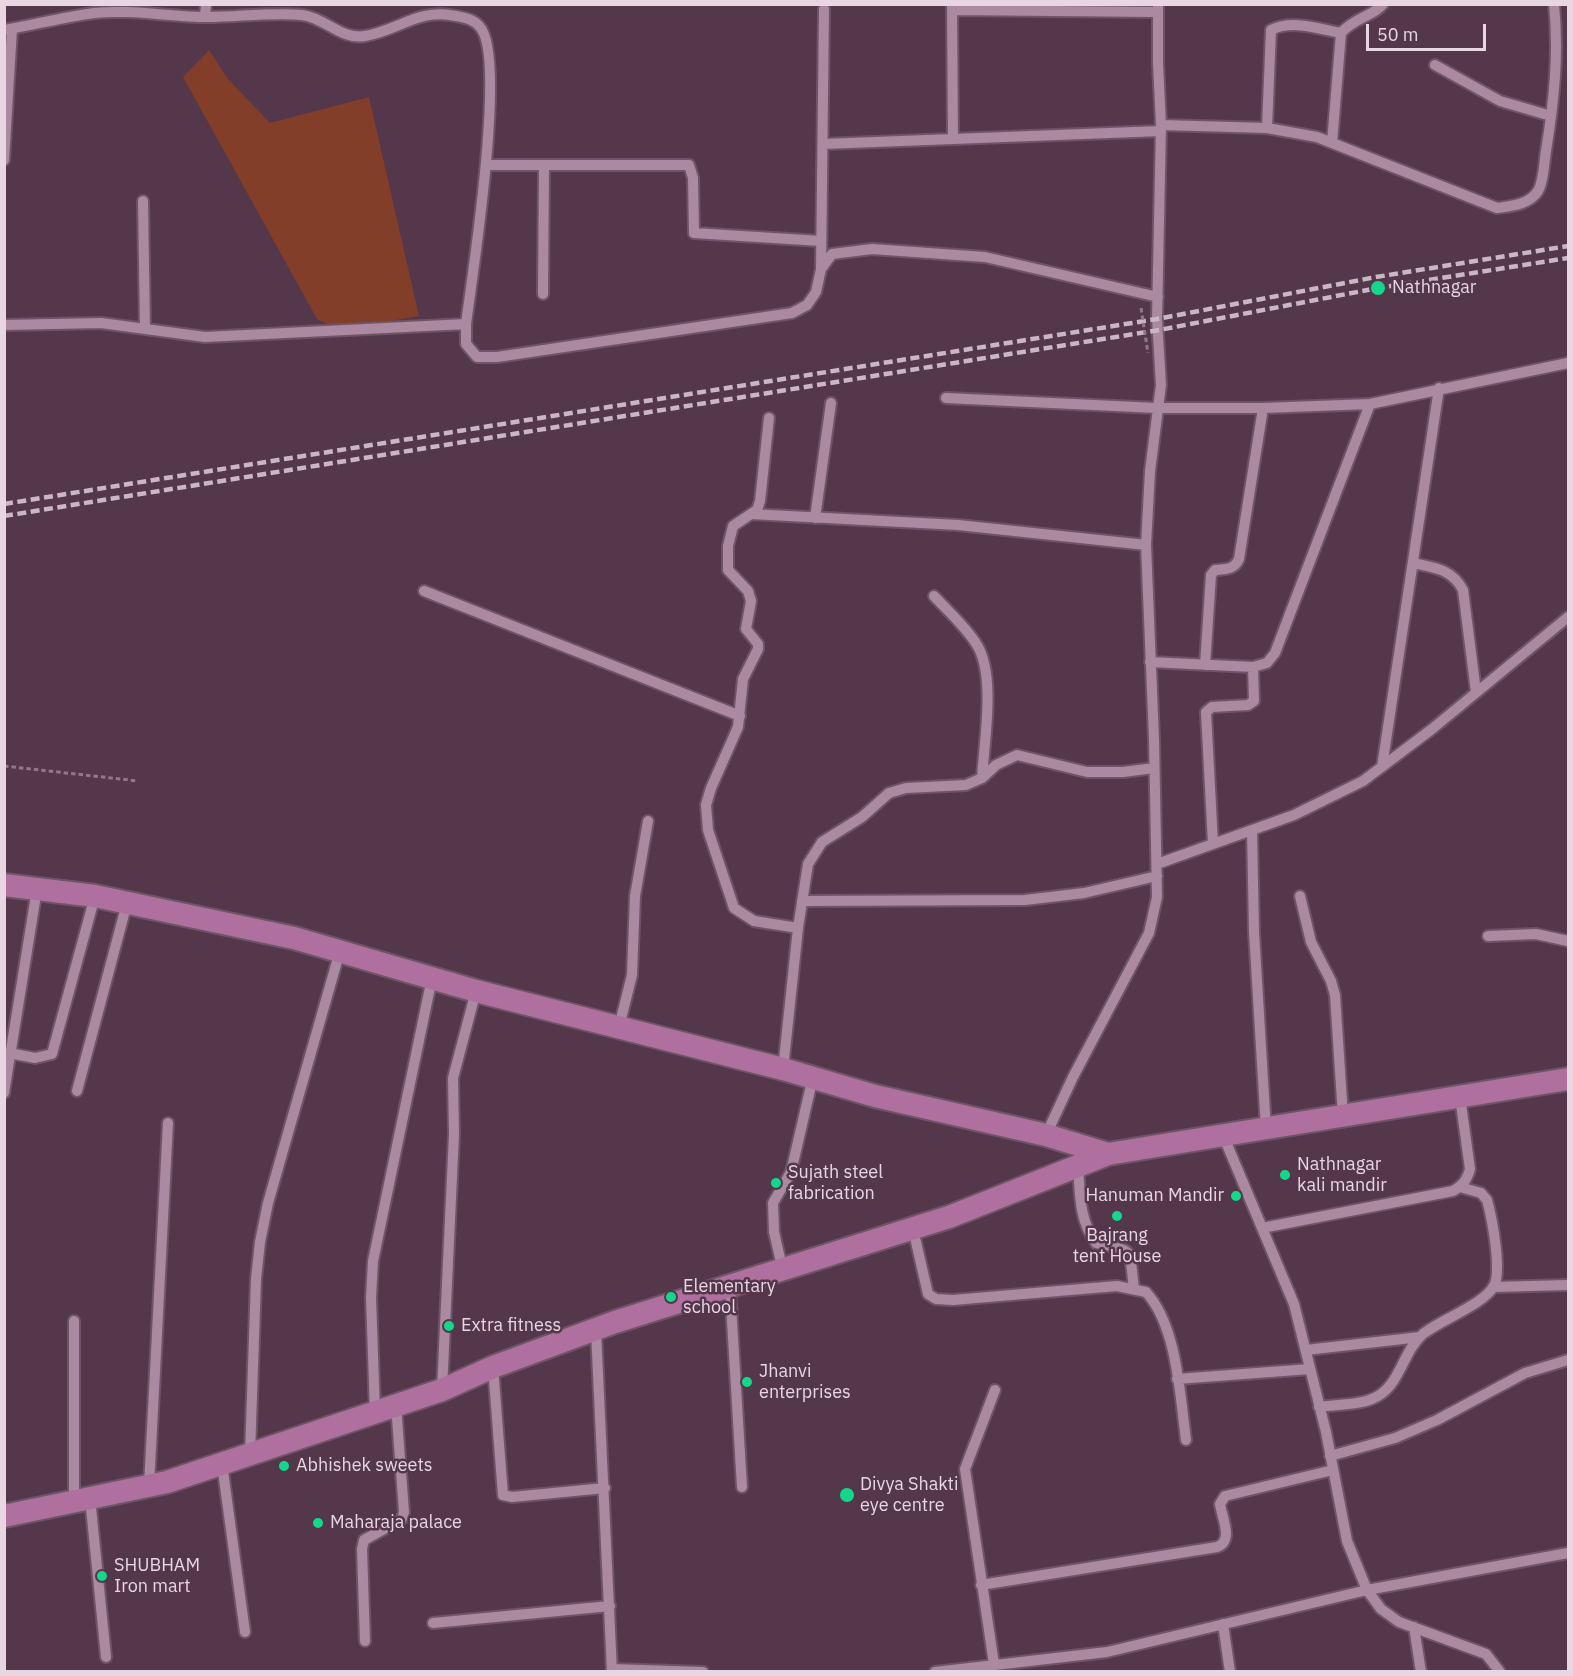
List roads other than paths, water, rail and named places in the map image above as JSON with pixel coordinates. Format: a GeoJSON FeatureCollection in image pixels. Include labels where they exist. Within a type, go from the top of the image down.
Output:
{"type":"FeatureCollection","features":[{"type":"Feature","properties":{"kind":"main road"},"geometry":{"type":"LineString","coordinates":[[4,885],[95,896],[294,938],[476,991],[783,1069],[874,1096],[1046,1135],[1108,1154]]}},
{"type":"Feature","properties":{"kind":"main road"},"geometry":{"type":"LineString","coordinates":[[4,1516],[149,1486],[222,1464],[442,1390],[493,1367],[596,1331],[914,1229],[1108,1154],[1569,1079]]}},
{"type":"Feature","properties":{"kind":"street"},"geometry":{"type":"LineString","coordinates":[[206,4],[206,17]]}},
{"type":"Feature","properties":{"kind":"street"},"geometry":{"type":"LineString","coordinates":[[1332,143],[1341,33],[1356,19],[1379,9],[1383,4]]}},
{"type":"Feature","properties":{"kind":"street"},"geometry":{"type":"LineString","coordinates":[[824,144],[1161,128],[1267,128],[1294,131],[1332,143],[1497,208],[1521,204],[1538,191],[1551,116],[1557,68],[1557,27],[1554,4]]}},
{"type":"Feature","properties":{"kind":"street"},"geometry":{"type":"LineString","coordinates":[[953,138],[952,7],[1158,8],[1161,128],[1158,297],[1161,385],[1150,471],[1146,545],[1157,897],[1149,933],[1073,1077],[1046,1135]]}},
{"type":"Feature","properties":{"kind":"street"},"geometry":{"type":"LineString","coordinates":[[4,160],[8,30],[93,13],[206,17],[304,10],[344,35],[362,36],[382,33],[425,14],[442,13],[470,19],[482,28],[489,60],[487,165],[465,344],[477,357],[497,357],[792,314],[812,299],[821,269],[824,9]]}},
{"type":"Feature","properties":{"kind":"street"},"geometry":{"type":"LineString","coordinates":[[1267,128],[1271,30],[1278,26],[1296,25],[1341,33]]}},
{"type":"Feature","properties":{"kind":"street"},"geometry":{"type":"LineString","coordinates":[[1557,27],[1569,28]]}},
{"type":"Feature","properties":{"kind":"street"},"geometry":{"type":"LineString","coordinates":[[1435,65],[1500,101],[1551,116]]}},
{"type":"Feature","properties":{"kind":"street"},"geometry":{"type":"LineString","coordinates":[[487,165],[689,165],[693,178],[694,233],[703,236],[821,241]]}},
{"type":"Feature","properties":{"kind":"street"},"geometry":{"type":"LineString","coordinates":[[543,294],[544,165]]}},
{"type":"Feature","properties":{"kind":"street"},"geometry":{"type":"LineString","coordinates":[[142,201],[145,329]]}},
{"type":"Feature","properties":{"kind":"street"},"geometry":{"type":"LineString","coordinates":[[821,269],[832,254],[850,250],[872,249],[985,257],[1158,297]]}},
{"type":"Feature","properties":{"kind":"street"},"geometry":{"type":"LineString","coordinates":[[4,325],[80,322],[205,337],[466,324]]}},
{"type":"Feature","properties":{"kind":"street"},"geometry":{"type":"LineString","coordinates":[[946,398],[1157,408],[1263,408],[1370,404],[1569,363]]}},
{"type":"Feature","properties":{"kind":"street"},"geometry":{"type":"LineString","coordinates":[[1382,767],[1440,388]]}},
{"type":"Feature","properties":{"kind":"street"},"geometry":{"type":"LineString","coordinates":[[815,518],[831,403]]}},
{"type":"Feature","properties":{"kind":"street"},"geometry":{"type":"LineString","coordinates":[[1150,662],[1253,667],[1267,663],[1283,637],[1370,404]]}},
{"type":"Feature","properties":{"kind":"street"},"geometry":{"type":"LineString","coordinates":[[1205,665],[1211,575],[1215,570],[1236,566],[1239,559],[1263,408]]}},
{"type":"Feature","properties":{"kind":"street"},"geometry":{"type":"LineString","coordinates":[[769,418],[760,501],[757,510],[733,526],[728,546],[728,570],[748,591],[751,601],[747,629],[758,644],[755,657],[743,679],[740,716],[706,806],[708,830],[734,908],[754,921],[798,928]]}},
{"type":"Feature","properties":{"kind":"street"},"geometry":{"type":"LineString","coordinates":[[751,514],[968,526],[1146,545]]}},
{"type":"Feature","properties":{"kind":"street"},"geometry":{"type":"LineString","coordinates":[[1413,563],[1446,571],[1457,579],[1463,590],[1476,692]]}},
{"type":"Feature","properties":{"kind":"street"},"geometry":{"type":"LineString","coordinates":[[424,591],[740,716]]}},
{"type":"Feature","properties":{"kind":"street"},"geometry":{"type":"LineString","coordinates":[[934,596],[977,644],[982,655],[987,688],[982,778]]}},
{"type":"Feature","properties":{"kind":"street"},"geometry":{"type":"LineString","coordinates":[[1157,864],[1333,798],[1382,767],[1569,616]]}},
{"type":"Feature","properties":{"kind":"street"},"geometry":{"type":"LineString","coordinates":[[1213,844],[1206,712],[1212,707],[1248,705],[1254,701],[1253,667]]}},
{"type":"Feature","properties":{"kind":"street"},"geometry":{"type":"LineString","coordinates":[[783,1069],[798,928],[808,864],[822,842],[862,817],[889,793],[906,788],[966,785],[982,778],[996,765],[1017,755],[1086,772],[1123,772],[1154,768]]}},
{"type":"Feature","properties":{"kind":"street"},"geometry":{"type":"LineString","coordinates":[[619,1027],[632,975],[635,896],[648,821]]}},
{"type":"Feature","properties":{"kind":"street"},"geometry":{"type":"LineString","coordinates":[[1252,830],[1254,932],[1266,1128]]}},
{"type":"Feature","properties":{"kind":"street"},"geometry":{"type":"LineString","coordinates":[[802,901],[1025,900],[1084,893],[1157,876]]}},
{"type":"Feature","properties":{"kind":"street"},"geometry":{"type":"LineString","coordinates":[[4,1092],[37,889]]}},
{"type":"Feature","properties":{"kind":"street"},"geometry":{"type":"LineString","coordinates":[[9,1053],[35,1058],[52,1054],[95,896]]}},
{"type":"Feature","properties":{"kind":"street"},"geometry":{"type":"LineString","coordinates":[[1300,896],[1311,942],[1331,981],[1335,995],[1343,1116]]}},
{"type":"Feature","properties":{"kind":"street"},"geometry":{"type":"LineString","coordinates":[[77,1091],[127,903]]}},
{"type":"Feature","properties":{"kind":"street"},"geometry":{"type":"LineString","coordinates":[[1488,936],[1536,934],[1569,941]]}},
{"type":"Feature","properties":{"kind":"street"},"geometry":{"type":"LineString","coordinates":[[250,1454],[260,1242],[271,1192],[340,951]]}},
{"type":"Feature","properties":{"kind":"street"},"geometry":{"type":"LineString","coordinates":[[375,1412],[371,1298],[373,1261],[432,978]]}},
{"type":"Feature","properties":{"kind":"street"},"geometry":{"type":"LineString","coordinates":[[442,1390],[454,1134],[453,1078],[476,991]]}},
{"type":"Feature","properties":{"kind":"street"},"geometry":{"type":"LineString","coordinates":[[783,1271],[774,1232],[773,1203],[791,1172],[813,1077]]}},
{"type":"Feature","properties":{"kind":"street"},"geometry":{"type":"LineString","coordinates":[[1262,1228],[1453,1191],[1460,1187],[1467,1180],[1470,1169],[1460,1096]]}},
{"type":"Feature","properties":{"kind":"street"},"geometry":{"type":"LineString","coordinates":[[149,1486],[168,1123]]}},
{"type":"Feature","properties":{"kind":"street"},"geometry":{"type":"LineString","coordinates":[[1223,1135],[1294,1304],[1330,1456],[1347,1541],[1367,1590],[1381,1609],[1399,1622],[1486,1654],[1500,1671]]}},
{"type":"Feature","properties":{"kind":"street"},"geometry":{"type":"LineString","coordinates":[[1078,1166],[1082,1217],[1087,1231],[1096,1243],[1125,1248],[1129,1253],[1134,1288]]}},
{"type":"Feature","properties":{"kind":"street"},"geometry":{"type":"LineString","coordinates":[[1319,1407],[1361,1402],[1382,1394],[1420,1337],[1434,1325],[1463,1311],[1493,1287],[1497,1275],[1487,1200],[1481,1193],[1460,1187]]}},
{"type":"Feature","properties":{"kind":"street"},"geometry":{"type":"LineString","coordinates":[[914,1229],[924,1285],[928,1294],[936,1299],[953,1300],[1117,1286],[1146,1292],[1163,1317],[1177,1379],[1186,1440]]}},
{"type":"Feature","properties":{"kind":"street"},"geometry":{"type":"LineString","coordinates":[[1493,1287],[1569,1285]]}},
{"type":"Feature","properties":{"kind":"street"},"geometry":{"type":"LineString","coordinates":[[730,1287],[742,1487]]}},
{"type":"Feature","properties":{"kind":"street"},"geometry":{"type":"LineString","coordinates":[[74,1321],[82,1500],[106,1657]]}},
{"type":"Feature","properties":{"kind":"street"},"geometry":{"type":"LineString","coordinates":[[596,1331],[612,1670],[703,1671]]}},
{"type":"Feature","properties":{"kind":"street"},"geometry":{"type":"LineString","coordinates":[[1306,1350],[1420,1337]]}},
{"type":"Feature","properties":{"kind":"street"},"geometry":{"type":"LineString","coordinates":[[1330,1456],[1395,1438],[1437,1420],[1526,1372],[1569,1360]]}},
{"type":"Feature","properties":{"kind":"street"},"geometry":{"type":"LineString","coordinates":[[493,1367],[503,1496],[605,1488]]}},
{"type":"Feature","properties":{"kind":"street"},"geometry":{"type":"LineString","coordinates":[[1177,1379],[1310,1369]]}},
{"type":"Feature","properties":{"kind":"street"},"geometry":{"type":"LineString","coordinates":[[994,1664],[965,1469],[995,1390]]}},
{"type":"Feature","properties":{"kind":"street"},"geometry":{"type":"LineString","coordinates":[[364,1641],[362,1549],[364,1540],[402,1519],[404,1512],[396,1405]]}},
{"type":"Feature","properties":{"kind":"street"},"geometry":{"type":"LineString","coordinates":[[222,1464],[245,1632]]}},
{"type":"Feature","properties":{"kind":"street"},"geometry":{"type":"LineString","coordinates":[[981,1585],[1216,1548],[1223,1545],[1226,1539],[1220,1504],[1225,1496],[1333,1470]]}},
{"type":"Feature","properties":{"kind":"street"},"geometry":{"type":"LineString","coordinates":[[935,1671],[1107,1652],[1367,1590],[1569,1553]]}},
{"type":"Feature","properties":{"kind":"street"},"geometry":{"type":"LineString","coordinates":[[433,1623],[610,1606]]}},
{"type":"Feature","properties":{"kind":"street"},"geometry":{"type":"LineString","coordinates":[[1223,1624],[1230,1671]]}},
{"type":"Feature","properties":{"kind":"street"},"geometry":{"type":"LineString","coordinates":[[1414,1627],[1421,1671]]}},
{"type":"Feature","properties":{"kind":"railway"},"geometry":{"type":"LineString","coordinates":[[4,504],[1157,319],[1376,277],[1568,246]]}},
{"type":"Feature","properties":{"kind":"railway"},"geometry":{"type":"LineString","coordinates":[[4,516],[1159,330],[1378,288],[1568,258]]}},
{"type":"Feature","properties":{"kind":"place","name":"Nathnagar"},"geometry":{"type":"Point","coordinates":[1378,288]}},
{"type":"Feature","properties":{"kind":"place","name":"Nathnagar kali mandir"},"geometry":{"type":"Point","coordinates":[1285,1175]}},
{"type":"Feature","properties":{"kind":"place","name":"Sujath steel fabrication"},"geometry":{"type":"Point","coordinates":[776,1183]}},
{"type":"Feature","properties":{"kind":"place","name":"Hanuman Mandir"},"geometry":{"type":"Point","coordinates":[1236,1196]}},
{"type":"Feature","properties":{"kind":"place","name":"Bajrang tent House"},"geometry":{"type":"Point","coordinates":[1117,1216]}},
{"type":"Feature","properties":{"kind":"place","name":"Elementary school"},"geometry":{"type":"Point","coordinates":[671,1297]}},
{"type":"Feature","properties":{"kind":"place","name":"Extra fitness"},"geometry":{"type":"Point","coordinates":[449,1326]}},
{"type":"Feature","properties":{"kind":"place","name":"Jhanvi enterprises"},"geometry":{"type":"Point","coordinates":[747,1382]}},
{"type":"Feature","properties":{"kind":"place","name":"Abhishek sweets"},"geometry":{"type":"Point","coordinates":[284,1466]}},
{"type":"Feature","properties":{"kind":"place","name":"Divya Shakti eye centre"},"geometry":{"type":"Point","coordinates":[847,1495]}},
{"type":"Feature","properties":{"kind":"place","name":"Maharaja palace"},"geometry":{"type":"Point","coordinates":[318,1523]}},
{"type":"Feature","properties":{"kind":"place","name":"SHUBHAM Iron mart"},"geometry":{"type":"Point","coordinates":[102,1576]}}]}
